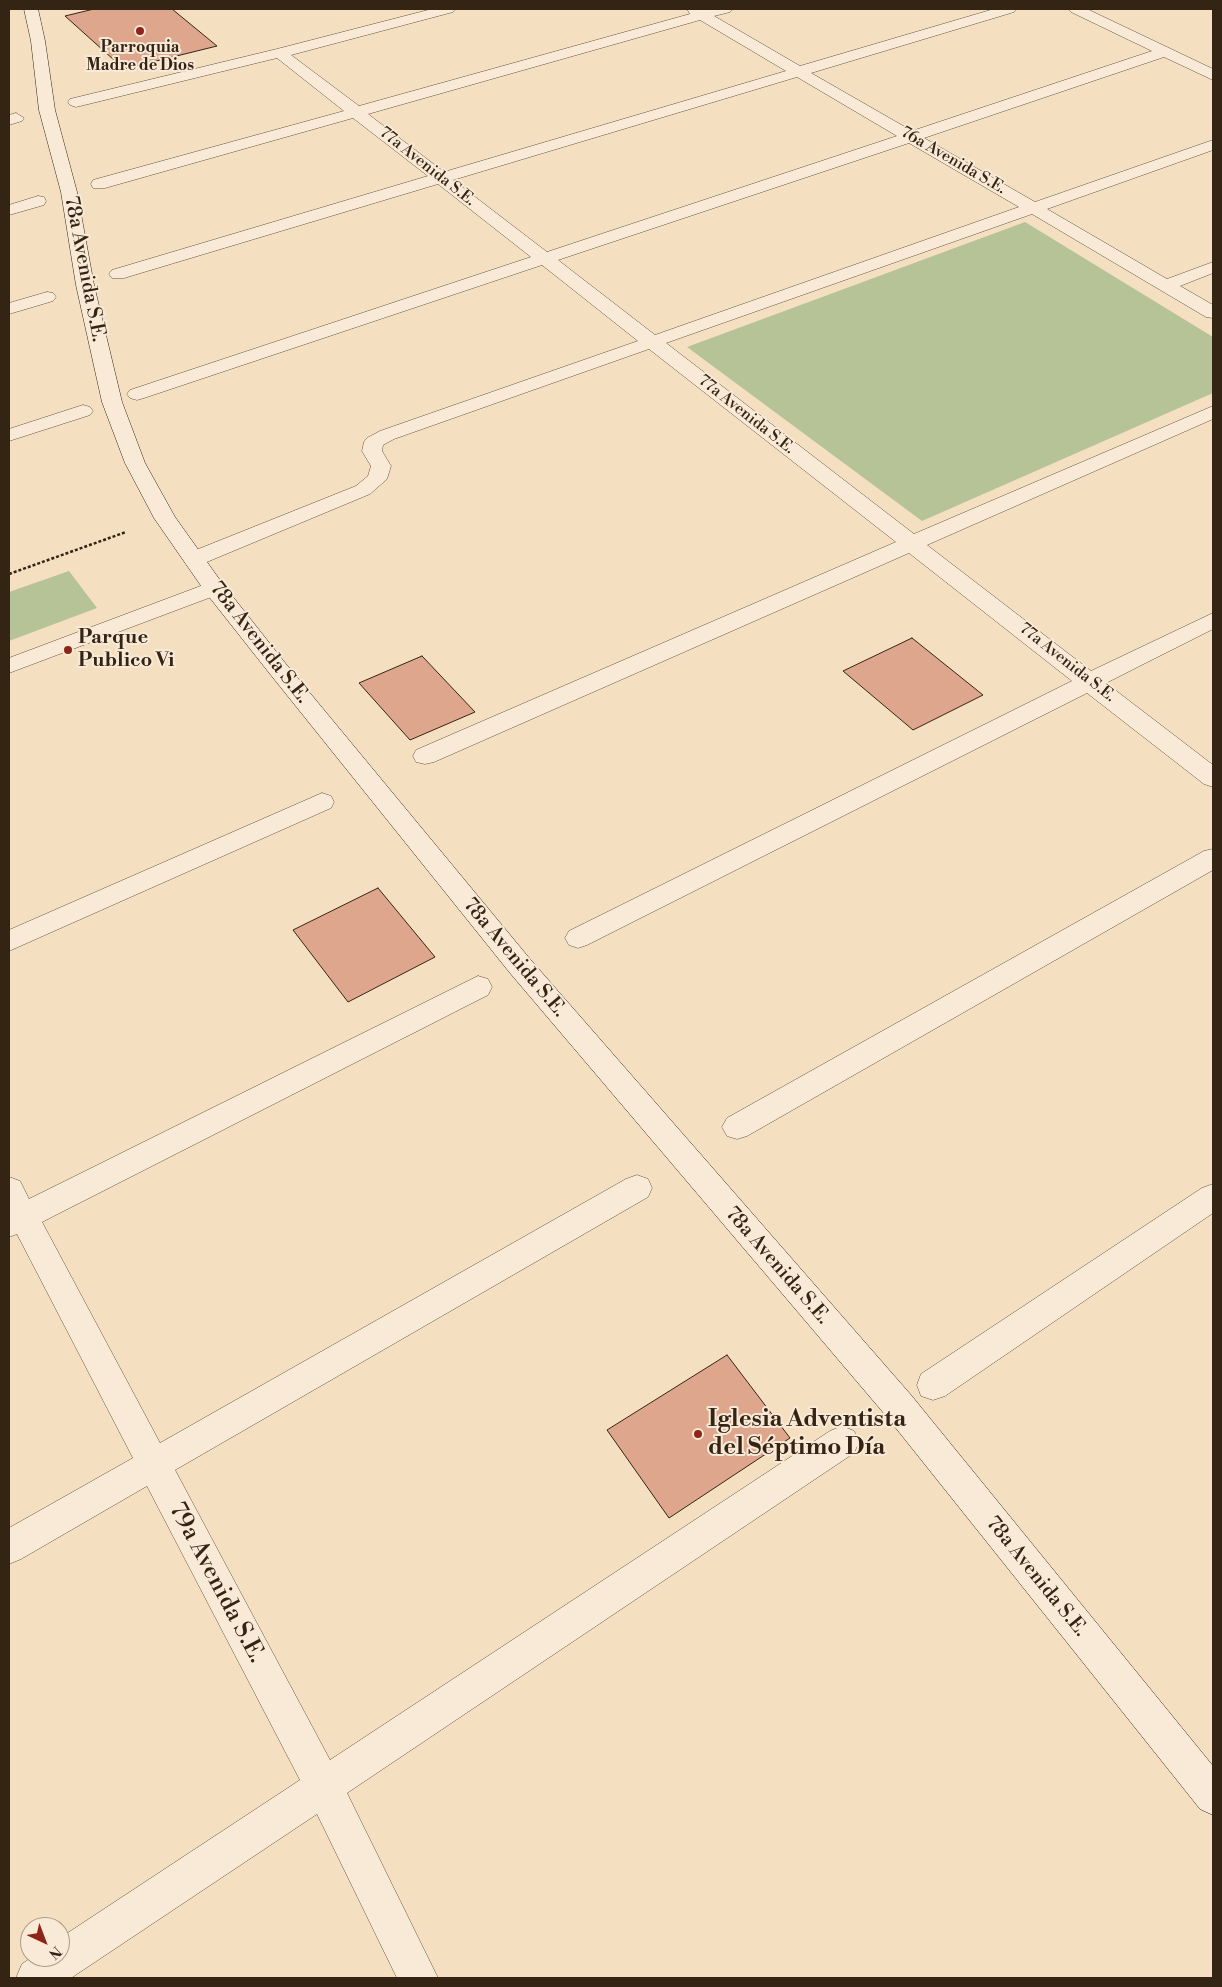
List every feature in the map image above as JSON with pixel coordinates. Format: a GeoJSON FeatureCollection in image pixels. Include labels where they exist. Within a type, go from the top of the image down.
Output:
{"type":"FeatureCollection","features":[{"type":"Feature","properties":{"kind":"street","name":"78a Avenida S.E."},"geometry":{"type":"LineString","coordinates":[[31,9],[38,41],[47,110],[69,192],[85,285],[112,402],[135,463],[165,518],[214,588],[526,973],[899,1406],[1213,1796]]}},
{"type":"Feature","properties":{"kind":"street"},"geometry":{"type":"LineString","coordinates":[[76,102],[280,53],[448,9]]}},
{"type":"Feature","properties":{"kind":"street"},"geometry":{"type":"LineString","coordinates":[[99,184],[356,112],[697,12],[725,9]]}},
{"type":"Feature","properties":{"kind":"street"},"geometry":{"type":"LineString","coordinates":[[118,274],[1009,9]]}},
{"type":"Feature","properties":{"kind":"street"},"geometry":{"type":"LineString","coordinates":[[1076,9],[1213,75]]}},
{"type":"Feature","properties":{"kind":"street","name":"76a Avenida S.E."},"geometry":{"type":"LineString","coordinates":[[697,12],[1037,208],[1213,313]]}},
{"type":"Feature","properties":{"kind":"street"},"geometry":{"type":"LineString","coordinates":[[137,394],[1165,52]]}},
{"type":"Feature","properties":{"kind":"street","name":"77a Avenida S.E."},"geometry":{"type":"LineString","coordinates":[[280,53],[1213,778]]}},
{"type":"Feature","properties":{"kind":"street"},"geometry":{"type":"LineString","coordinates":[[194,559],[363,490],[377,479],[381,466],[372,451],[374,442],[387,435],[1213,145]]}},
{"type":"Feature","properties":{"kind":"street"},"geometry":{"type":"LineString","coordinates":[[9,210],[38,201]]}},
{"type":"Feature","properties":{"kind":"street"},"geometry":{"type":"LineString","coordinates":[[1167,285],[1213,267]]}},
{"type":"Feature","properties":{"kind":"street"},"geometry":{"type":"LineString","coordinates":[[9,309],[47,297]]}},
{"type":"Feature","properties":{"kind":"street"},"geometry":{"type":"LineString","coordinates":[[9,435],[83,411]]}},
{"type":"Feature","properties":{"kind":"street"},"geometry":{"type":"LineString","coordinates":[[425,756],[1213,412]]}},
{"type":"Feature","properties":{"kind":"street"},"geometry":{"type":"LineString","coordinates":[[9,666],[214,588]]}},
{"type":"Feature","properties":{"kind":"street"},"geometry":{"type":"LineString","coordinates":[[578,938],[1213,620]]}},
{"type":"Feature","properties":{"kind":"street"},"geometry":{"type":"LineString","coordinates":[[9,941],[322,802]]}},
{"type":"Feature","properties":{"kind":"street"},"geometry":{"type":"LineString","coordinates":[[737,1127],[1213,858]]}},
{"type":"Feature","properties":{"kind":"street"},"geometry":{"type":"LineString","coordinates":[[13,1210],[478,987]]}},
{"type":"Feature","properties":{"kind":"street"},"geometry":{"type":"LineString","coordinates":[[9,1547],[637,1188]]}},
{"type":"Feature","properties":{"kind":"street"},"geometry":{"type":"LineString","coordinates":[[933,1385],[1213,1197]]}},
{"type":"Feature","properties":{"kind":"street","name":"79a Avenida S.E."},"geometry":{"type":"LineString","coordinates":[[13,1210],[154,1465],[324,1787],[418,1978]]}},
{"type":"Feature","properties":{"kind":"street"},"geometry":{"type":"LineString","coordinates":[[36,1978],[842,1442]]}},
{"type":"Feature","properties":{"kind":"path"},"geometry":{"type":"LineString","coordinates":[[9,574],[165,518]]}},
{"type":"Feature","properties":{"kind":"green space"},"geometry":{"type":"Polygon","coordinates":[[[1025,222],[1213,337],[1213,393],[922,521],[687,347],[1025,222]]]}},
{"type":"Feature","properties":{"kind":"green space"},"geometry":{"type":"Polygon","coordinates":[[[69,571],[97,608],[9,641],[9,592],[69,571]]]}},
{"type":"Feature","properties":{"kind":"building","name":"Parroquia Madre de Dios"},"geometry":{"type":"Polygon","coordinates":[[[94,9],[172,9],[217,46],[124,69],[65,16],[94,9]]]}},
{"type":"Feature","properties":{"kind":"building"},"geometry":{"type":"Polygon","coordinates":[[[912,638],[983,695],[913,730],[843,671],[912,638]]]}},
{"type":"Feature","properties":{"kind":"building"},"geometry":{"type":"Polygon","coordinates":[[[422,656],[475,712],[410,740],[359,683],[422,656]]]}},
{"type":"Feature","properties":{"kind":"building"},"geometry":{"type":"Polygon","coordinates":[[[378,888],[435,957],[348,1002],[293,930],[378,888]]]}},
{"type":"Feature","properties":{"kind":"building","name":"Iglesia Adventista del Séptimo Día"},"geometry":{"type":"Polygon","coordinates":[[[727,1355],[790,1438],[669,1518],[607,1430],[727,1355]]]}},
{"type":"Feature","properties":{"kind":"place","name":"Parroquia Madre de Dios"},"geometry":{"type":"Point","coordinates":[140,31]}},
{"type":"Feature","properties":{"kind":"place","name":"Parque Publico Vi"},"geometry":{"type":"Point","coordinates":[68,650]}},
{"type":"Feature","properties":{"kind":"place","name":"Iglesia Adventista del Séptimo Día"},"geometry":{"type":"Point","coordinates":[698,1434]}}]}
